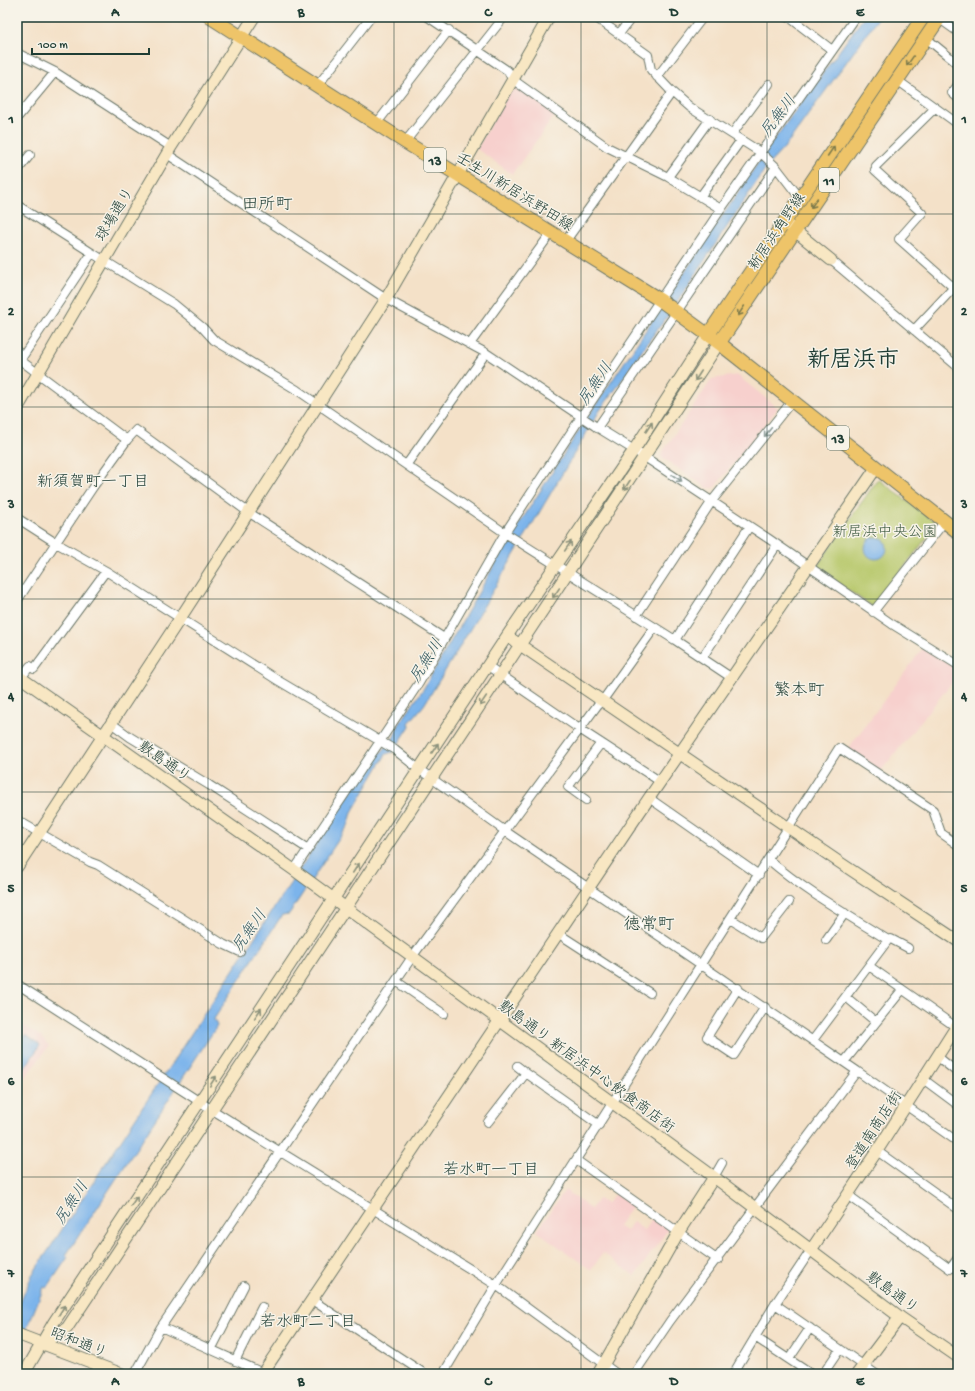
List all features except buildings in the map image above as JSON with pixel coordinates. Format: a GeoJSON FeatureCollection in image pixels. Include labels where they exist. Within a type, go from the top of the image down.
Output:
{"type":"FeatureCollection","features":[{"type":"Feature","properties":{"kind":"main road","name":"壬生川新居浜野田線"},"geometry":{"type":"LineString","coordinates":[[210,17],[406,142],[661,301]]}},
{"type":"Feature","properties":{"kind":"main road","name":"新居浜角野線"},"geometry":{"type":"LineString","coordinates":[[719,343],[939,17]]}},
{"type":"Feature","properties":{"kind":"main road","name":"新居浜角野線"},"geometry":{"type":"LineString","coordinates":[[708,335],[921,18]]}},
{"type":"Feature","properties":{"kind":"main road","name":"13"},"geometry":{"type":"LineString","coordinates":[[661,301],[719,343],[958,532]]}},
{"type":"Feature","properties":{"kind":"street","name":"球場通り"},"geometry":{"type":"LineString","coordinates":[[17,409],[169,151],[254,17]]}},
{"type":"Feature","properties":{"kind":"street"},"geometry":{"type":"LineString","coordinates":[[318,85],[371,17]]}},
{"type":"Feature","properties":{"kind":"street"},"geometry":{"type":"LineString","coordinates":[[428,17],[508,71],[512,79],[607,147],[668,178],[721,209]]}},
{"type":"Feature","properties":{"kind":"street"},"geometry":{"type":"LineString","coordinates":[[406,142],[504,17]]}},
{"type":"Feature","properties":{"kind":"street"},"geometry":{"type":"LineString","coordinates":[[595,17],[648,55],[651,70],[672,92],[761,153],[774,166],[800,198]]}},
{"type":"Feature","properties":{"kind":"street"},"geometry":{"type":"LineString","coordinates":[[619,34],[632,17]]}},
{"type":"Feature","properties":{"kind":"street"},"geometry":{"type":"LineString","coordinates":[[657,77],[703,17]]}},
{"type":"Feature","properties":{"kind":"street"},"geometry":{"type":"LineString","coordinates":[[790,17],[832,50]]}},
{"type":"Feature","properties":{"kind":"street"},"geometry":{"type":"LineString","coordinates":[[295,871],[308,849],[382,742],[507,534],[582,418],[721,209],[856,17]]}},
{"type":"Feature","properties":{"kind":"street"},"geometry":{"type":"LineString","coordinates":[[939,17],[958,32]]}},
{"type":"Feature","properties":{"kind":"street"},"geometry":{"type":"LineString","coordinates":[[17,867],[104,736],[386,299],[512,79],[545,18]]}},
{"type":"Feature","properties":{"kind":"street"},"geometry":{"type":"LineString","coordinates":[[377,123],[449,30]]}},
{"type":"Feature","properties":{"kind":"street"},"geometry":{"type":"LineString","coordinates":[[926,38],[958,64]]}},
{"type":"Feature","properties":{"kind":"street"},"geometry":{"type":"LineString","coordinates":[[17,53],[54,72],[386,299],[486,353],[582,418],[712,501],[873,612],[958,665]]}},
{"type":"Feature","properties":{"kind":"street"},"geometry":{"type":"LineString","coordinates":[[17,118],[54,72]]}},
{"type":"Feature","properties":{"kind":"street"},"geometry":{"type":"LineString","coordinates":[[897,80],[958,124]]}},
{"type":"Feature","properties":{"kind":"street"},"geometry":{"type":"LineString","coordinates":[[732,134],[769,84]]}},
{"type":"Feature","properties":{"kind":"street"},"geometry":{"type":"LineString","coordinates":[[958,86],[952,93],[958,98]]}},
{"type":"Feature","properties":{"kind":"street"},"geometry":{"type":"LineString","coordinates":[[566,242],[672,92]]}},
{"type":"Feature","properties":{"kind":"street"},"geometry":{"type":"LineString","coordinates":[[914,330],[956,285],[899,239],[922,213],[876,168],[935,108]]}},
{"type":"Feature","properties":{"kind":"street"},"geometry":{"type":"LineString","coordinates":[[668,178],[710,119]]}},
{"type":"Feature","properties":{"kind":"street"},"geometry":{"type":"LineString","coordinates":[[700,197],[741,140]]}},
{"type":"Feature","properties":{"kind":"street"},"geometry":{"type":"LineString","coordinates":[[17,171],[30,155]]}},
{"type":"Feature","properties":{"kind":"street"},"geometry":{"type":"LineString","coordinates":[[596,427],[774,166]]}},
{"type":"Feature","properties":{"kind":"street"},"geometry":{"type":"LineString","coordinates":[[17,205],[174,304],[202,327],[214,340],[297,390],[507,534],[655,627],[732,678]]}},
{"type":"Feature","properties":{"kind":"street"},"geometry":{"type":"LineString","coordinates":[[783,223],[795,230],[958,367]]}},
{"type":"Feature","properties":{"kind":"street"},"geometry":{"type":"LineString","coordinates":[[470,344],[552,233]]}},
{"type":"Feature","properties":{"kind":"street"},"geometry":{"type":"LineString","coordinates":[[92,253],[19,357],[37,374],[127,440]]}},
{"type":"Feature","properties":{"kind":"street"},"geometry":{"type":"LineString","coordinates":[[24,1374],[43,1344],[54,1322],[200,1102],[236,1045],[334,901],[507,636],[634,450],[708,335]]}},
{"type":"Feature","properties":{"kind":"street"},"geometry":{"type":"LineString","coordinates":[[43,1344],[67,1328],[344,908],[570,573],[719,343]]}},
{"type":"Feature","properties":{"kind":"street"},"geometry":{"type":"LineString","coordinates":[[407,464],[486,353]]}},
{"type":"Feature","properties":{"kind":"street"},"geometry":{"type":"LineString","coordinates":[[636,616],[712,501],[792,401]]}},
{"type":"Feature","properties":{"kind":"street"},"geometry":{"type":"LineString","coordinates":[[17,601],[93,487],[136,430],[248,512],[444,638]]}},
{"type":"Feature","properties":{"kind":"street"},"geometry":{"type":"LineString","coordinates":[[161,1327],[262,1373],[590,888],[649,798],[876,468]]}},
{"type":"Feature","properties":{"kind":"street"},"geometry":{"type":"LineString","coordinates":[[17,518],[56,543],[106,570],[280,681],[395,750],[420,770],[505,831],[738,988],[958,1142]]}},
{"type":"Feature","properties":{"kind":"street"},"geometry":{"type":"LineString","coordinates":[[873,612],[944,521]]}},
{"type":"Feature","properties":{"kind":"street"},"geometry":{"type":"LineString","coordinates":[[675,640],[750,527]]}},
{"type":"Feature","properties":{"kind":"street"},"geometry":{"type":"LineString","coordinates":[[702,658],[777,545]]}},
{"type":"Feature","properties":{"kind":"street"},"geometry":{"type":"LineString","coordinates":[[19,676],[30,666],[34,669],[106,570]]}},
{"type":"Feature","properties":{"kind":"street"},"geometry":{"type":"LineString","coordinates":[[135,1374],[161,1327],[412,957],[581,730],[655,627]]}},
{"type":"Feature","properties":{"kind":"street"},"geometry":{"type":"LineString","coordinates":[[507,636],[603,700],[788,828],[958,941]]}},
{"type":"Feature","properties":{"kind":"street"},"geometry":{"type":"LineString","coordinates":[[488,666],[581,730],[661,782]]}},
{"type":"Feature","properties":{"kind":"street","name":"敷島通り"},"geometry":{"type":"LineString","coordinates":[[19,676],[295,871],[334,901]]}},
{"type":"Feature","properties":{"kind":"street"},"geometry":{"type":"LineString","coordinates":[[111,723],[130,737],[209,785],[308,849]]}},
{"type":"Feature","properties":{"kind":"street"},"geometry":{"type":"LineString","coordinates":[[586,800],[568,786],[601,743]]}},
{"type":"Feature","properties":{"kind":"street"},"geometry":{"type":"LineString","coordinates":[[443,1374],[496,1285],[732,919],[839,748],[933,810],[941,833],[958,845]]}},
{"type":"Feature","properties":{"kind":"street"},"geometry":{"type":"LineString","coordinates":[[649,798],[759,875]]}},
{"type":"Feature","properties":{"kind":"street"},"geometry":{"type":"LineString","coordinates":[[17,820],[90,862],[98,864],[223,944],[240,952]]}},
{"type":"Feature","properties":{"kind":"street"},"geometry":{"type":"LineString","coordinates":[[769,860],[786,874],[845,913],[888,940],[891,939],[897,941],[908,948]]}},
{"type":"Feature","properties":{"kind":"street"},"geometry":{"type":"LineString","coordinates":[[334,901],[344,908]]}},
{"type":"Feature","properties":{"kind":"street"},"geometry":{"type":"LineString","coordinates":[[732,919],[761,938],[789,902]]}},
{"type":"Feature","properties":{"kind":"street","name":"敷島通り 新居浜中心飲食商店街"},"geometry":{"type":"LineString","coordinates":[[344,908],[714,1177],[811,1250]]}},
{"type":"Feature","properties":{"kind":"street"},"geometry":{"type":"LineString","coordinates":[[826,940],[845,913]]}},
{"type":"Feature","properties":{"kind":"street"},"geometry":{"type":"LineString","coordinates":[[559,934],[650,992]]}},
{"type":"Feature","properties":{"kind":"street"},"geometry":{"type":"LineString","coordinates":[[813,1040],[888,940]]}},
{"type":"Feature","properties":{"kind":"street"},"geometry":{"type":"LineString","coordinates":[[869,966],[902,990],[957,1026]]}},
{"type":"Feature","properties":{"kind":"street"},"geometry":{"type":"LineString","coordinates":[[396,981],[444,1014]]}},
{"type":"Feature","properties":{"kind":"street"},"geometry":{"type":"LineString","coordinates":[[17,984],[211,1109],[496,1285],[600,1370],[616,1374]]}},
{"type":"Feature","properties":{"kind":"street"},"geometry":{"type":"LineString","coordinates":[[738,988],[707,1037],[734,1055],[765,1007]]}},
{"type":"Feature","properties":{"kind":"street"},"geometry":{"type":"LineString","coordinates":[[844,1062],[902,990]]}},
{"type":"Feature","properties":{"kind":"street"},"geometry":{"type":"LineString","coordinates":[[846,996],[876,1022]]}},
{"type":"Feature","properties":{"kind":"street","name":"登道南商店街"},"geometry":{"type":"LineString","coordinates":[[811,1250],[907,1105],[957,1026]]}},
{"type":"Feature","properties":{"kind":"street"},"geometry":{"type":"LineString","coordinates":[[236,1045],[248,1054]]}},
{"type":"Feature","properties":{"kind":"street"},"geometry":{"type":"LineString","coordinates":[[938,1057],[958,1073]]}},
{"type":"Feature","properties":{"kind":"street"},"geometry":{"type":"LineString","coordinates":[[517,1066],[599,1125]]}},
{"type":"Feature","properties":{"kind":"street"},"geometry":{"type":"LineString","coordinates":[[634,1374],[670,1321],[718,1260],[857,1071]]}},
{"type":"Feature","properties":{"kind":"street"},"geometry":{"type":"LineString","coordinates":[[488,1122],[526,1073]]}},
{"type":"Feature","properties":{"kind":"street"},"geometry":{"type":"LineString","coordinates":[[923,1079],[958,1105]]}},
{"type":"Feature","properties":{"kind":"street"},"geometry":{"type":"LineString","coordinates":[[877,1151],[958,1209]]}},
{"type":"Feature","properties":{"kind":"street"},"geometry":{"type":"LineString","coordinates":[[576,1160],[718,1260]]}},
{"type":"Feature","properties":{"kind":"street"},"geometry":{"type":"LineString","coordinates":[[600,1370],[678,1233],[722,1163]]}},
{"type":"Feature","properties":{"kind":"street"},"geometry":{"type":"LineString","coordinates":[[848,1195],[950,1269],[958,1258]]}},
{"type":"Feature","properties":{"kind":"street"},"geometry":{"type":"LineString","coordinates":[[733,1374],[775,1304],[811,1250]]}},
{"type":"Feature","properties":{"kind":"street","name":"敷島通り"},"geometry":{"type":"LineString","coordinates":[[811,1250],[900,1317],[958,1357]]}},
{"type":"Feature","properties":{"kind":"street"},"geometry":{"type":"LineString","coordinates":[[211,1350],[244,1286]]}},
{"type":"Feature","properties":{"kind":"street"},"geometry":{"type":"LineString","coordinates":[[312,1300],[425,1374]]}},
{"type":"Feature","properties":{"kind":"street"},"geometry":{"type":"LineString","coordinates":[[775,1304],[840,1349],[860,1369],[876,1374]]}},
{"type":"Feature","properties":{"kind":"street"},"geometry":{"type":"LineString","coordinates":[[235,1361],[262,1307]]}},
{"type":"Feature","properties":{"kind":"street"},"geometry":{"type":"LineString","coordinates":[[860,1369],[900,1317]]}},
{"type":"Feature","properties":{"kind":"street"},"geometry":{"type":"LineString","coordinates":[[789,1359],[810,1328]]}},
{"type":"Feature","properties":{"kind":"street","name":"昭和通り"},"geometry":{"type":"LineString","coordinates":[[22,1336],[122,1374]]}},
{"type":"Feature","properties":{"kind":"street"},"geometry":{"type":"LineString","coordinates":[[755,1337],[811,1374]]}},
{"type":"Feature","properties":{"kind":"street"},"geometry":{"type":"LineString","coordinates":[[823,1374],[840,1349]]}},
{"type":"Feature","properties":{"kind":"shaded area"},"geometry":{"type":"Polygon","coordinates":[[[514,83],[556,114],[512,174],[477,149],[514,83]]]}},
{"type":"Feature","properties":{"kind":"shaded area"},"geometry":{"type":"Polygon","coordinates":[[[737,375],[778,408],[714,488],[707,488],[660,456],[712,379],[737,375]]]}},
{"type":"Feature","properties":{"kind":"shaded area"},"geometry":{"type":"Polygon","coordinates":[[[923,648],[958,669],[958,675],[880,772],[847,750],[923,648]]]}},
{"type":"Feature","properties":{"kind":"shaded area"},"geometry":{"type":"Polygon","coordinates":[[[17,1021],[41,1037],[49,1046],[17,1088],[17,1021]]]}},
{"type":"Feature","properties":{"kind":"shaded area"},"geometry":{"type":"Polygon","coordinates":[[[565,1190],[591,1209],[598,1199],[607,1204],[617,1191],[634,1203],[618,1226],[626,1231],[633,1222],[644,1230],[653,1217],[669,1228],[635,1276],[603,1253],[591,1270],[537,1231],[565,1190]]]}},
{"type":"Feature","properties":{"kind":"green space","name":"新居浜中央公園"},"geometry":{"type":"Polygon","coordinates":[[[878,479],[934,521],[936,526],[873,607],[818,570],[817,566],[878,479]]]}},
{"type":"Feature","properties":{"kind":"water"},"geometry":{"type":"Polygon","coordinates":[[[864,17],[879,17],[784,148],[767,166],[668,316],[600,410],[424,705],[409,723],[410,726],[393,752],[386,754],[352,812],[349,824],[289,914],[282,915],[214,1019],[217,1026],[66,1255],[68,1257],[47,1288],[44,1287],[17,1352],[17,1310],[32,1275],[375,755],[382,752],[394,737],[398,726],[424,688],[507,543],[587,418],[768,148],[864,17]]]}},
{"type":"Feature","properties":{"kind":"water"},"geometry":{"type":"Polygon","coordinates":[[[876,537],[884,540],[887,548],[884,556],[876,559],[868,556],[865,548],[868,540],[876,537]]]}},
{"type":"Feature","properties":{"kind":"water"},"geometry":{"type":"Polygon","coordinates":[[[26,1035],[40,1045],[24,1069],[17,1064],[17,1049],[26,1035]]]}},
{"type":"Feature","properties":{"kind":"district","name":"田所町"},"geometry":{"type":"Point","coordinates":[267,203]}},
{"type":"Feature","properties":{"kind":"district","name":"新居浜市"},"geometry":{"type":"Point","coordinates":[853,358]}},
{"type":"Feature","properties":{"kind":"district","name":"新須賀町一丁目"},"geometry":{"type":"Point","coordinates":[93,480]}},
{"type":"Feature","properties":{"kind":"district","name":"繁本町"},"geometry":{"type":"Point","coordinates":[799,689]}},
{"type":"Feature","properties":{"kind":"district","name":"徳常町"},"geometry":{"type":"Point","coordinates":[649,923]}},
{"type":"Feature","properties":{"kind":"district","name":"若水町一丁目"},"geometry":{"type":"Point","coordinates":[491,1168]}},
{"type":"Feature","properties":{"kind":"district","name":"若水町二丁目"},"geometry":{"type":"Point","coordinates":[308,1320]}},
{"type":"Feature","properties":{"kind":"water label","name":"尻無川"},"geometry":{"type":"Point","coordinates":[777,115]}},
{"type":"Feature","properties":{"kind":"water label","name":"尻無川"},"geometry":{"type":"Point","coordinates":[594,383]}},
{"type":"Feature","properties":{"kind":"water label","name":"尻無川"},"geometry":{"type":"Point","coordinates":[425,660]}},
{"type":"Feature","properties":{"kind":"water label","name":"尻無川"},"geometry":{"type":"Point","coordinates":[248,930]}},
{"type":"Feature","properties":{"kind":"water label","name":"尻無川"},"geometry":{"type":"Point","coordinates":[70,1202]}}]}
